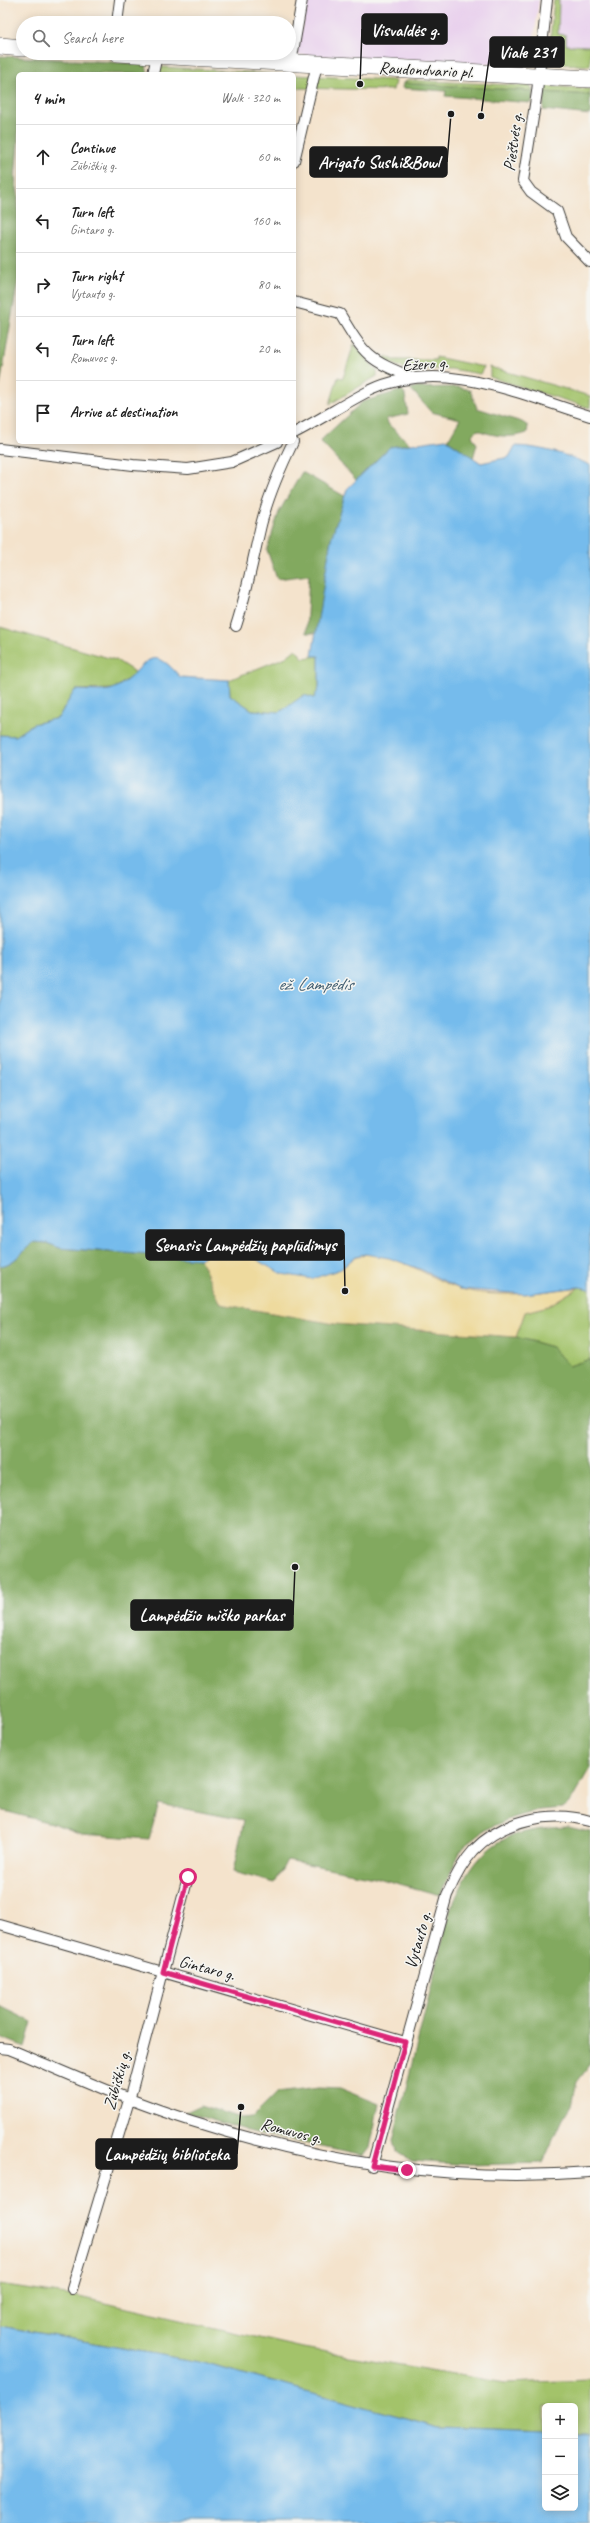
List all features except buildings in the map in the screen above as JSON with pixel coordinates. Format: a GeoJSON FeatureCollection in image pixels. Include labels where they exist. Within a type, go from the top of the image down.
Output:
{"type":"FeatureCollection","features":[{"type":"Feature","properties":{"kind":"main road"},"geometry":{"type":"LineString","coordinates":[[0,46],[16,47]]}},
{"type":"Feature","properties":{"kind":"main road","name":"Raudondvario pl."},"geometry":{"type":"LineString","coordinates":[[240,60],[590,79]]}},
{"type":"Feature","properties":{"kind":"street"},"geometry":{"type":"LineString","coordinates":[[118,16],[120,0]]}},
{"type":"Feature","properties":{"kind":"street"},"geometry":{"type":"LineString","coordinates":[[296,34],[302,0]]}},
{"type":"Feature","properties":{"kind":"street","name":"Pieštvės g."},"geometry":{"type":"LineString","coordinates":[[547,0],[524,181],[531,192],[557,210],[566,237],[590,262]]}},
{"type":"Feature","properties":{"kind":"street"},"geometry":{"type":"LineString","coordinates":[[153,72],[155,60]]}},
{"type":"Feature","properties":{"kind":"street"},"geometry":{"type":"LineString","coordinates":[[296,153],[318,64]]}},
{"type":"Feature","properties":{"kind":"street"},"geometry":{"type":"LineString","coordinates":[[296,303],[340,314],[363,352],[381,365],[414,378]]}},
{"type":"Feature","properties":{"kind":"street","name":"Ežero g."},"geometry":{"type":"LineString","coordinates":[[296,434],[371,390],[414,378],[438,376],[459,378],[590,416]]}},
{"type":"Feature","properties":{"kind":"street"},"geometry":{"type":"LineString","coordinates":[[0,448],[133,465],[188,469],[232,462],[272,444]]}},
{"type":"Feature","properties":{"kind":"street"},"geometry":{"type":"LineString","coordinates":[[236,626],[249,584],[262,524],[279,472],[292,444]]}},
{"type":"Feature","properties":{"kind":"street","name":"Vytauto g."},"geometry":{"type":"LineString","coordinates":[[372,2166],[405,2042],[447,1895],[457,1873],[473,1851],[490,1836],[532,1818],[555,1816],[590,1821]]}},
{"type":"Feature","properties":{"kind":"street","name":"Zūbiškių g."},"geometry":{"type":"LineString","coordinates":[[72,2289],[130,2097],[188,1877]]}},
{"type":"Feature","properties":{"kind":"street","name":"Gintaro g."},"geometry":{"type":"LineString","coordinates":[[0,1925],[405,2042]]}},
{"type":"Feature","properties":{"kind":"street","name":"Romuvos g."},"geometry":{"type":"LineString","coordinates":[[0,2048],[9,2049],[190,2121],[257,2140],[372,2166],[502,2175],[590,2172]]}},
{"type":"Feature","properties":{"kind":"shaded area"},"geometry":{"type":"Polygon","coordinates":[[[308,0],[539,0],[531,59],[525,66],[296,55],[308,0]]]}},
{"type":"Feature","properties":{"kind":"shaded area"},"geometry":{"type":"Polygon","coordinates":[[[554,0],[590,0],[590,66],[550,63],[548,60],[554,0]]]}},
{"type":"Feature","properties":{"kind":"green space"},"geometry":{"type":"Polygon","coordinates":[[[554,0],[559,0],[558,34],[566,35],[566,45],[590,46],[590,66],[550,63],[548,60],[554,0]]]}},
{"type":"Feature","properties":{"kind":"green space"},"geometry":{"type":"Polygon","coordinates":[[[0,56],[16,57],[16,60],[73,60],[146,64],[148,72],[16,72],[16,292],[0,386],[0,56]]]}},
{"type":"Feature","properties":{"kind":"green space"},"geometry":{"type":"Polygon","coordinates":[[[162,67],[244,72],[158,72],[159,69],[162,67]]]}},
{"type":"Feature","properties":{"kind":"green space"},"geometry":{"type":"Polygon","coordinates":[[[296,75],[391,80],[395,81],[393,90],[296,88],[296,75]]]}},
{"type":"Feature","properties":{"kind":"green space"},"geometry":{"type":"Polygon","coordinates":[[[408,80],[531,86],[533,91],[403,83],[408,80]]]}},
{"type":"Feature","properties":{"kind":"green space"},"geometry":{"type":"Polygon","coordinates":[[[403,83],[533,91],[532,103],[445,96],[446,91],[402,88],[403,83]]]}},
{"type":"Feature","properties":{"kind":"green space"},"geometry":{"type":"Polygon","coordinates":[[[546,86],[590,89],[590,95],[545,92],[546,86]]]}},
{"type":"Feature","properties":{"kind":"green space"},"geometry":{"type":"Polygon","coordinates":[[[545,92],[590,95],[590,115],[543,110],[545,92]]]}},
{"type":"Feature","properties":{"kind":"green space"},"geometry":{"type":"Polygon","coordinates":[[[354,344],[377,371],[377,376],[330,404],[338,377],[343,378],[354,344]]]}},
{"type":"Feature","properties":{"kind":"green space"},"geometry":{"type":"Polygon","coordinates":[[[386,356],[394,360],[436,360],[436,357],[484,367],[480,374],[451,369],[405,369],[384,360],[386,356]]]}},
{"type":"Feature","properties":{"kind":"green space"},"geometry":{"type":"Polygon","coordinates":[[[490,367],[590,396],[590,408],[490,377],[490,367]]]}},
{"type":"Feature","properties":{"kind":"green space"},"geometry":{"type":"Polygon","coordinates":[[[458,387],[470,390],[477,408],[522,422],[528,426],[527,433],[514,436],[502,436],[477,430],[472,436],[477,444],[473,458],[448,440],[460,419],[431,412],[410,388],[458,387]]]}},
{"type":"Feature","properties":{"kind":"green space"},"geometry":{"type":"Polygon","coordinates":[[[402,390],[405,395],[408,414],[386,419],[389,425],[410,444],[390,447],[356,480],[320,441],[362,402],[402,390]]]}},
{"type":"Feature","properties":{"kind":"green space"},"geometry":{"type":"Polygon","coordinates":[[[302,472],[346,497],[331,539],[317,633],[306,633],[309,575],[277,579],[267,550],[279,512],[302,472]]]}},
{"type":"Feature","properties":{"kind":"green space"},"geometry":{"type":"Polygon","coordinates":[[[0,627],[116,660],[136,673],[114,689],[75,690],[58,718],[33,724],[15,736],[0,735],[0,627]]]}},
{"type":"Feature","properties":{"kind":"green space"},"geometry":{"type":"Polygon","coordinates":[[[296,649],[303,658],[319,656],[319,688],[314,699],[304,695],[280,712],[252,710],[230,695],[229,680],[286,657],[296,649]]]}},
{"type":"Feature","properties":{"kind":"green space"},"geometry":{"type":"Polygon","coordinates":[[[34,1242],[47,1243],[60,1248],[200,1259],[221,1304],[335,1324],[516,1337],[552,1347],[569,1366],[590,1359],[590,1768],[571,1801],[563,1808],[540,1810],[509,1819],[483,1831],[462,1848],[440,1895],[374,1877],[287,1860],[275,1883],[233,1872],[244,1820],[159,1804],[149,1839],[82,1834],[55,1824],[0,1810],[0,1266],[10,1263],[34,1242]]]}},
{"type":"Feature","properties":{"kind":"green space"},"geometry":{"type":"Polygon","coordinates":[[[579,1287],[590,1289],[590,1359],[569,1366],[552,1347],[516,1337],[525,1312],[548,1306],[579,1287]]]}},
{"type":"Feature","properties":{"kind":"green space"},"geometry":{"type":"Polygon","coordinates":[[[568,1827],[590,1832],[590,2065],[577,2082],[572,2105],[563,2119],[543,2163],[470,2165],[412,2161],[396,2151],[393,2140],[450,1911],[460,1889],[470,1871],[481,1857],[493,1846],[507,1838],[524,1832],[568,1827]]]}},
{"type":"Feature","properties":{"kind":"green space"},"geometry":{"type":"Polygon","coordinates":[[[0,2006],[32,2022],[25,2047],[0,2037],[0,2006]]]}},
{"type":"Feature","properties":{"kind":"green space"},"geometry":{"type":"Polygon","coordinates":[[[319,2087],[340,2088],[379,2104],[370,2148],[364,2156],[252,2132],[185,2112],[200,2105],[241,2118],[252,2117],[277,2092],[319,2087]]]}},
{"type":"Feature","properties":{"kind":"green space"},"geometry":{"type":"Polygon","coordinates":[[[0,2285],[79,2297],[303,2348],[505,2383],[590,2380],[590,2433],[578,2433],[578,2403],[542,2403],[542,2431],[439,2427],[199,2362],[0,2326],[0,2285]]]}},
{"type":"Feature","properties":{"kind":"sand"},"geometry":{"type":"Polygon","coordinates":[[[232,1245],[240,1247],[262,1263],[341,1269],[358,1256],[370,1254],[383,1256],[396,1260],[461,1289],[490,1294],[520,1294],[579,1287],[548,1306],[525,1312],[516,1337],[335,1324],[221,1304],[200,1259],[219,1247],[232,1245]]]}},
{"type":"Feature","properties":{"kind":"water","name":"ež. Lampėdis"},"geometry":{"type":"Polygon","coordinates":[[[446,439],[481,463],[509,457],[515,446],[553,452],[590,465],[590,1289],[579,1287],[525,1294],[460,1289],[420,1269],[389,1258],[365,1254],[356,1256],[341,1269],[312,1279],[282,1274],[262,1263],[240,1247],[232,1245],[219,1247],[200,1259],[60,1248],[47,1243],[34,1242],[10,1263],[0,1266],[0,735],[15,736],[33,724],[58,718],[75,690],[111,690],[153,659],[160,660],[169,665],[180,677],[229,680],[230,695],[252,710],[280,712],[304,695],[314,698],[319,688],[319,656],[312,656],[331,539],[347,489],[390,447],[446,439]]]}},
{"type":"Feature","properties":{"kind":"water"},"geometry":{"type":"Polygon","coordinates":[[[0,2326],[199,2362],[439,2427],[542,2431],[542,2511],[578,2511],[578,2433],[590,2433],[590,2523],[0,2523],[0,2326]]]}},
{"type":"Feature","properties":{"kind":"place","name":"Visvaldės g."},"geometry":{"type":"Point","coordinates":[360,84]}},
{"type":"Feature","properties":{"kind":"place","name":"Arigato Sushi&Bowl"},"geometry":{"type":"Point","coordinates":[451,114]}},
{"type":"Feature","properties":{"kind":"place","name":"Viale 231"},"geometry":{"type":"Point","coordinates":[481,116]}},
{"type":"Feature","properties":{"kind":"place","name":"Senasis Lampėdžių paplūdimys"},"geometry":{"type":"Point","coordinates":[345,1291]}},
{"type":"Feature","properties":{"kind":"place","name":"Lampėdžio miško parkas"},"geometry":{"type":"Point","coordinates":[295,1567]}},
{"type":"Feature","properties":{"kind":"place","name":"Lampėdžių biblioteka"},"geometry":{"type":"Point","coordinates":[241,2107]}},
{"type":"Feature","properties":{"kind":"route"},"geometry":{"type":"LineString","coordinates":[[188,1877],[163,1972],[321,2016],[405,2042],[372,2166],[407,2170]]}}]}
